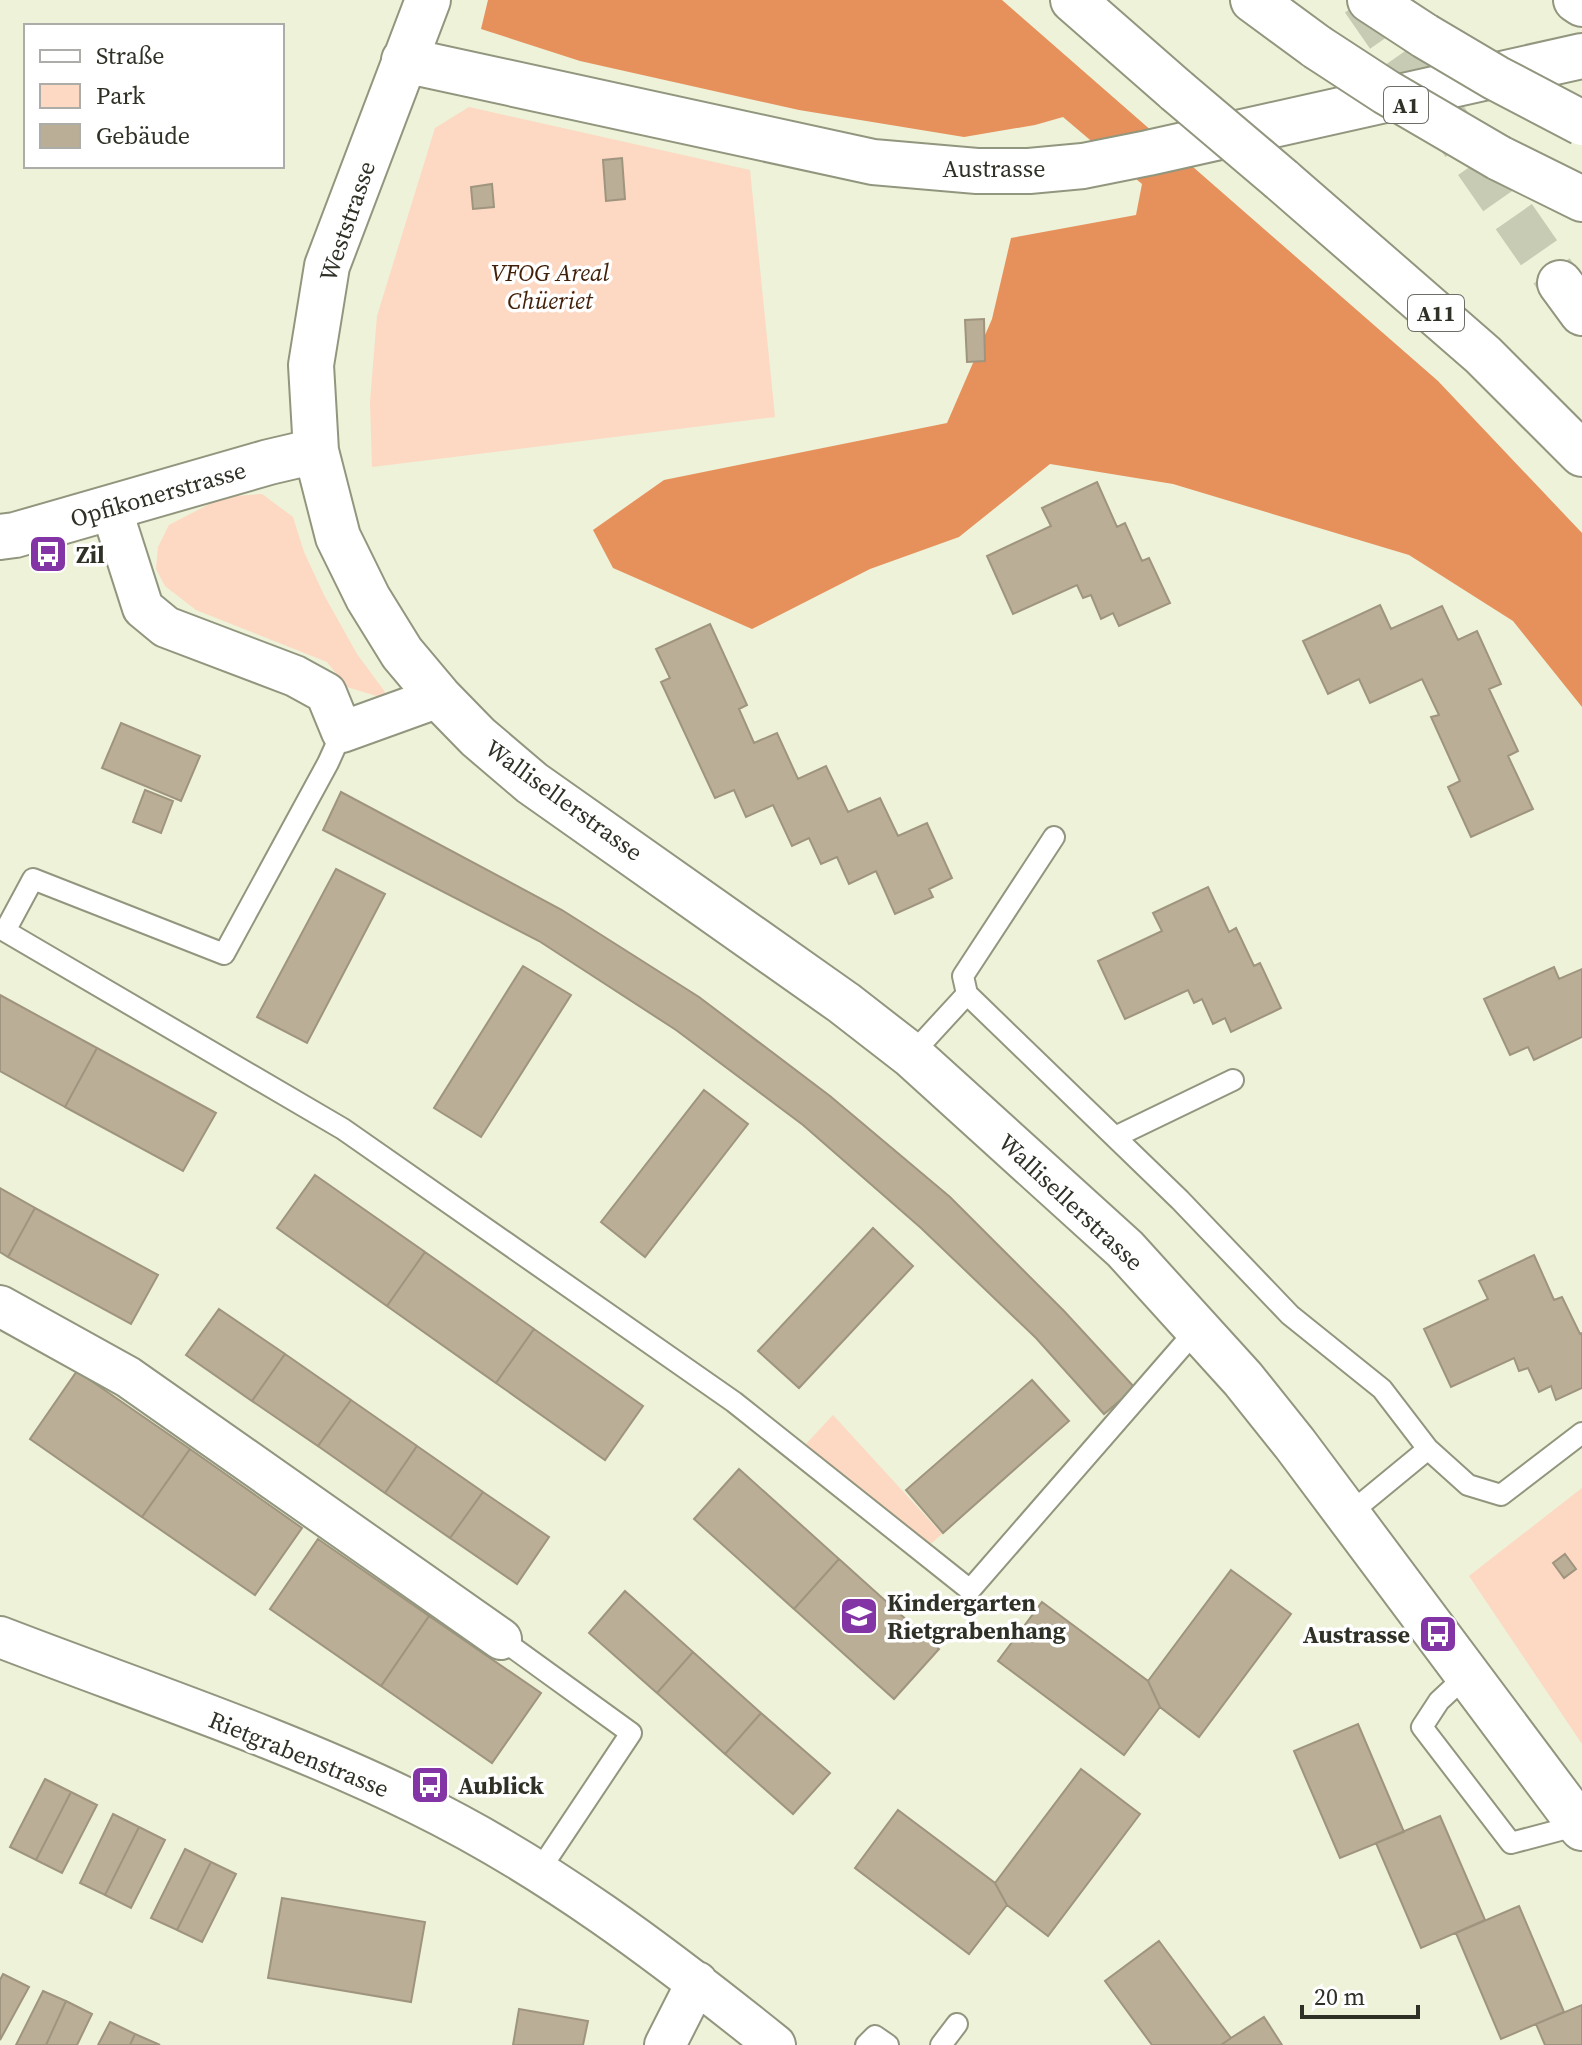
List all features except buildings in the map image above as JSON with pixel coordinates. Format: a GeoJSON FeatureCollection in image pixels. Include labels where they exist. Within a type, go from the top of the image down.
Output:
{"type":"FeatureCollection","features":[{"type":"Feature","properties":{"kind":"main road","name":"Weststrasse"},"geometry":{"type":"LineString","coordinates":[[316,451],[311,365],[327,266],[428,0]]}},
{"type":"Feature","properties":{"kind":"main road","name":"A11"},"geometry":{"type":"LineString","coordinates":[[1073,0],[1483,355],[1582,454]]}},
{"type":"Feature","properties":{"kind":"main road","name":"A1"},"geometry":{"type":"LineString","coordinates":[[1253,0],[1386,92],[1499,158],[1582,199]]}},
{"type":"Feature","properties":{"kind":"main road"},"geometry":{"type":"LineString","coordinates":[[1370,0],[1496,78],[1582,123]]}},
{"type":"Feature","properties":{"kind":"main road"},"geometry":{"type":"LineString","coordinates":[[1576,0],[1582,4]]}},
{"type":"Feature","properties":{"kind":"main road","name":"Austrasse"},"geometry":{"type":"LineString","coordinates":[[404,60],[873,162],[977,171],[1029,171],[1083,166],[1148,153],[1582,56]]}},
{"type":"Feature","properties":{"kind":"main road","name":"Opfikonerstrasse"},"geometry":{"type":"LineString","coordinates":[[0,537],[316,451]]}},
{"type":"Feature","properties":{"kind":"main road","name":"Wallisellerstrasse"},"geometry":{"type":"LineString","coordinates":[[316,451],[338,537],[368,598],[402,653],[439,697],[478,737],[532,783],[832,994],[911,1055],[1125,1249],[1198,1328],[1295,1444],[1581,1827]]}},
{"type":"Feature","properties":{"kind":"street"},"geometry":{"type":"LineString","coordinates":[[111,508],[143,608],[166,627],[295,676],[326,693],[342,732],[439,697]]}},
{"type":"Feature","properties":{"kind":"street"},"geometry":{"type":"LineString","coordinates":[[0,1306],[128,1377],[501,1639]]}},
{"type":"Feature","properties":{"kind":"street","name":"Rietgrabenstrasse"},"geometry":{"type":"LineString","coordinates":[[0,1637],[334,1765],[420,1805],[539,1871],[697,1982],[775,2045]]}},
{"type":"Feature","properties":{"kind":"street"},"geometry":{"type":"LineString","coordinates":[[665,2045],[697,1982]]}},
{"type":"Feature","properties":{"kind":"lane"},"geometry":{"type":"LineString","coordinates":[[342,732],[224,954],[33,879],[5,931],[343,1129],[734,1402],[970,1590],[1198,1328]]}},
{"type":"Feature","properties":{"kind":"lane"},"geometry":{"type":"LineString","coordinates":[[1054,837],[963,976],[967,994],[1180,1200],[1290,1315],[1382,1389],[1428,1449],[1468,1485],[1501,1495],[1582,1433]]}},
{"type":"Feature","properties":{"kind":"lane"},"geometry":{"type":"LineString","coordinates":[[911,1055],[967,994]]}},
{"type":"Feature","properties":{"kind":"lane"},"geometry":{"type":"LineString","coordinates":[[1115,1137],[1233,1080]]}},
{"type":"Feature","properties":{"kind":"lane"},"geometry":{"type":"LineString","coordinates":[[1349,1514],[1428,1449]]}},
{"type":"Feature","properties":{"kind":"lane"},"geometry":{"type":"LineString","coordinates":[[501,1639],[631,1733],[539,1871]]}},
{"type":"Feature","properties":{"kind":"lane"},"geometry":{"type":"LineString","coordinates":[[1468,1674],[1439,1701],[1422,1727],[1511,1843],[1581,1827]]}},
{"type":"Feature","properties":{"kind":"lane"},"geometry":{"type":"LineString","coordinates":[[941,2045],[957,2024]]}},
{"type":"Feature","properties":{"kind":"lane"},"geometry":{"type":"LineString","coordinates":[[866,2045],[875,2036],[888,2045]]}},
{"type":"Feature","properties":{"kind":"green space","name":"VFOG Areal Chüeriet"},"geometry":{"type":"Polygon","coordinates":[[[469,107],[750,170],[775,417],[372,467],[370,402],[377,316],[435,128],[469,107]]]}},
{"type":"Feature","properties":{"kind":"green space"},"geometry":{"type":"Polygon","coordinates":[[[262,494],[293,517],[304,552],[324,595],[357,654],[385,692],[383,698],[347,687],[327,662],[196,610],[165,586],[156,569],[158,547],[169,525],[223,497],[262,494]]]}},
{"type":"Feature","properties":{"kind":"green space"},"geometry":{"type":"Polygon","coordinates":[[[833,1415],[942,1534],[925,1549],[806,1444],[833,1415]]]}},
{"type":"Feature","properties":{"kind":"green space"},"geometry":{"type":"Polygon","coordinates":[[[1582,1488],[1582,1744],[1469,1576],[1582,1488]]]}},
{"type":"Feature","properties":{"kind":"shaded area"},"geometry":{"type":"Polygon","coordinates":[[[488,0],[1002,0],[1438,381],[1582,533],[1582,707],[1513,621],[1409,555],[1173,484],[1050,464],[959,537],[870,569],[752,629],[613,568],[593,530],[664,480],[947,423],[992,319],[1011,238],[1136,215],[1142,184],[1063,117],[964,137],[799,110],[580,61],[481,29],[488,0]]]}},
{"type":"Feature","properties":{"kind":"tunnel"},"geometry":{"type":"LineString","coordinates":[[1363,0],[1560,283]]}},
{"type":"Feature","properties":{"kind":"place","name":"Zil"},"geometry":{"type":"Point","coordinates":[48,554]}},
{"type":"Feature","properties":{"kind":"place","name":"Kindergarten Rietgrabenhang"},"geometry":{"type":"Point","coordinates":[859,1616]}},
{"type":"Feature","properties":{"kind":"place","name":"Austrasse"},"geometry":{"type":"Point","coordinates":[1438,1634]}},
{"type":"Feature","properties":{"kind":"place","name":"Aublick"},"geometry":{"type":"Point","coordinates":[430,1785]}}]}
